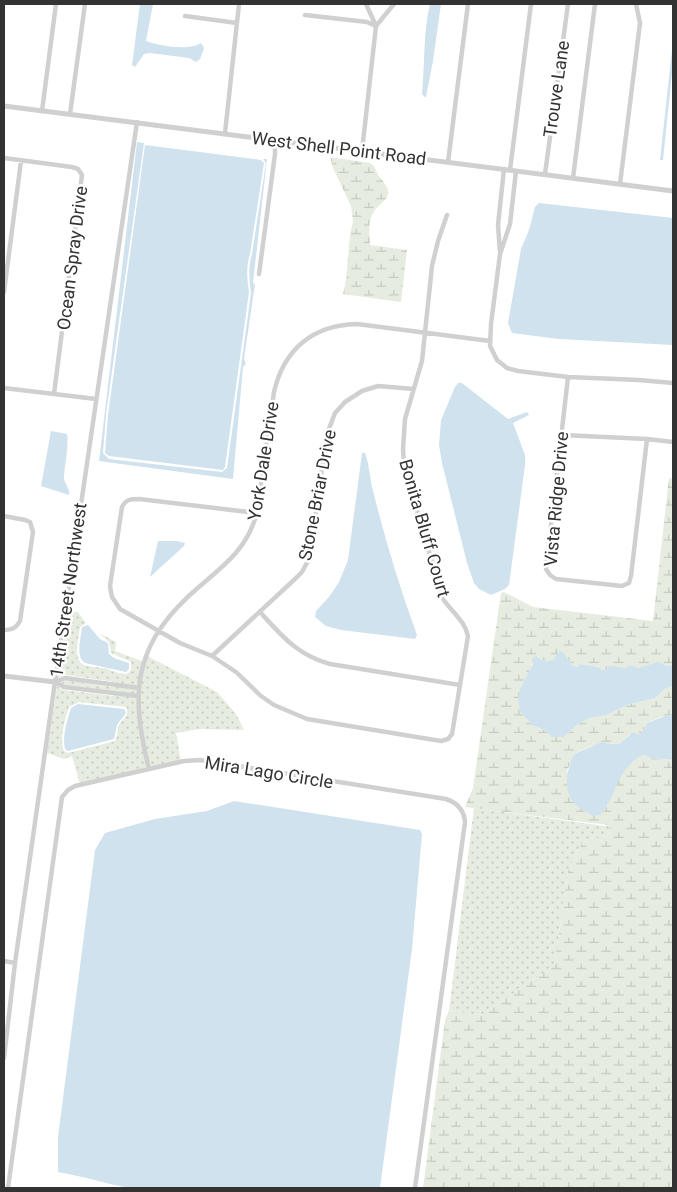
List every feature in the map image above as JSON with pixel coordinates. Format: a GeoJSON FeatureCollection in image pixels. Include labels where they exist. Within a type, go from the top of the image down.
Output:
{"type":"FeatureCollection","features":[{"type":"Feature","properties":{"kind":"street"},"geometry":{"type":"LineString","coordinates":[[42,110],[56,4]]}},
{"type":"Feature","properties":{"kind":"street"},"geometry":{"type":"LineString","coordinates":[[70,114],[85,4]]}},
{"type":"Feature","properties":{"kind":"street"},"geometry":{"type":"LineString","coordinates":[[225,134],[239,4]]}},
{"type":"Feature","properties":{"kind":"street"},"geometry":{"type":"LineString","coordinates":[[362,151],[376,26],[366,4]]}},
{"type":"Feature","properties":{"kind":"street"},"geometry":{"type":"LineString","coordinates":[[376,26],[394,4]]}},
{"type":"Feature","properties":{"kind":"street"},"geometry":{"type":"LineString","coordinates":[[448,162],[468,4]]}},
{"type":"Feature","properties":{"kind":"street"},"geometry":{"type":"LineString","coordinates":[[500,254],[510,224],[513,170],[531,4]]}},
{"type":"Feature","properties":{"kind":"street","name":"Trouve Lane"},"geometry":{"type":"LineString","coordinates":[[545,174],[568,4]]}},
{"type":"Feature","properties":{"kind":"street"},"geometry":{"type":"LineString","coordinates":[[573,178],[595,4]]}},
{"type":"Feature","properties":{"kind":"street"},"geometry":{"type":"LineString","coordinates":[[620,184],[640,23],[636,4]]}},
{"type":"Feature","properties":{"kind":"street"},"geometry":{"type":"LineString","coordinates":[[305,15],[367,22],[376,26]]}},
{"type":"Feature","properties":{"kind":"street"},"geometry":{"type":"LineString","coordinates":[[185,16],[236,23]]}},
{"type":"Feature","properties":{"kind":"street","name":"West Shell Point Road"},"geometry":{"type":"LineString","coordinates":[[4,106],[673,191]]}},
{"type":"Feature","properties":{"kind":"street","name":"14th Street Northwest"},"geometry":{"type":"LineString","coordinates":[[4,1058],[15,963],[137,122]]}},
{"type":"Feature","properties":{"kind":"street"},"geometry":{"type":"LineString","coordinates":[[260,274],[275,154],[275,140]]}},
{"type":"Feature","properties":{"kind":"street","name":"Ocean Spray Drive"},"geometry":{"type":"LineString","coordinates":[[4,158],[72,167],[78,169],[82,174],[54,394]]}},
{"type":"Feature","properties":{"kind":"street"},"geometry":{"type":"LineString","coordinates":[[4,292],[21,161]]}},
{"type":"Feature","properties":{"kind":"street"},"geometry":{"type":"LineString","coordinates":[[504,169],[498,225],[500,254],[490,340],[494,356],[506,368],[518,371],[568,377],[640,380],[673,384]]}},
{"type":"Feature","properties":{"kind":"street","name":"Bonita Bluff Court"},"geometry":{"type":"LineString","coordinates":[[258,513],[130,499],[122,507],[110,586],[112,597],[120,608],[180,643],[212,656],[236,672],[261,696],[288,712],[307,719],[441,741],[448,739],[452,734],[468,636],[464,622],[451,610],[443,599],[404,465],[404,426],[422,361],[432,266],[447,215]]}},
{"type":"Feature","properties":{"kind":"street","name":"York Dale Drive"},"geometry":{"type":"LineString","coordinates":[[150,770],[140,726],[138,696],[142,668],[150,646],[159,630],[186,598],[237,553],[253,529],[258,513],[277,378],[291,353],[310,337],[329,327],[344,324],[490,340]]}},
{"type":"Feature","properties":{"kind":"street","name":"Vista Ridge Drive"},"geometry":{"type":"LineString","coordinates":[[568,377],[546,569],[550,575],[556,579],[622,586],[629,582],[647,439]]}},
{"type":"Feature","properties":{"kind":"street","name":"Stone Briar Drive"},"geometry":{"type":"LineString","coordinates":[[212,656],[298,576],[308,559],[327,434],[335,413],[345,402],[362,391],[378,386],[414,389]]}},
{"type":"Feature","properties":{"kind":"street"},"geometry":{"type":"LineString","coordinates":[[4,388],[96,399]]}},
{"type":"Feature","properties":{"kind":"street"},"geometry":{"type":"LineString","coordinates":[[562,435],[673,442]]}},
{"type":"Feature","properties":{"kind":"street"},"geometry":{"type":"LineString","coordinates":[[4,516],[30,522],[33,532],[20,620],[10,630],[4,630]]}},
{"type":"Feature","properties":{"kind":"street"},"geometry":{"type":"LineString","coordinates":[[260,612],[293,646],[315,660],[460,685]]}},
{"type":"Feature","properties":{"kind":"street"},"geometry":{"type":"LineString","coordinates":[[4,676],[55,682],[64,688],[138,696]]}},
{"type":"Feature","properties":{"kind":"street"},"geometry":{"type":"LineString","coordinates":[[55,682],[65,678],[139,688]]}},
{"type":"Feature","properties":{"kind":"street","name":"Mira Lago Circle"},"geometry":{"type":"LineString","coordinates":[[8,1188],[61,800],[66,792],[75,786],[200,760],[446,799],[455,803],[462,810],[465,822],[415,1188]]}},
{"type":"Feature","properties":{"kind":"street"},"geometry":{"type":"LineString","coordinates":[[4,962],[15,963]]}},
{"type":"Feature","properties":{"kind":"green space"},"geometry":{"type":"Polygon","coordinates":[[[330,157],[370,163],[374,166],[386,186],[388,196],[377,207],[370,221],[370,245],[407,250],[401,302],[343,294],[353,221],[351,206],[333,168],[330,157]]]}},
{"type":"Feature","properties":{"kind":"green space"},"geometry":{"type":"Polygon","coordinates":[[[669,478],[673,479],[673,665],[668,666],[665,664],[638,668],[628,666],[624,668],[608,667],[605,672],[598,667],[581,664],[577,667],[572,665],[564,653],[554,660],[544,661],[538,657],[533,662],[520,689],[520,712],[528,721],[552,737],[564,737],[578,724],[590,718],[607,715],[627,705],[655,698],[665,689],[673,686],[673,715],[647,723],[642,733],[630,734],[619,744],[596,744],[574,754],[567,771],[584,811],[598,816],[607,806],[621,775],[635,760],[643,755],[673,760],[673,1188],[423,1188],[445,1020],[449,1011],[481,1015],[554,966],[568,871],[583,841],[609,835],[611,830],[608,825],[465,807],[473,788],[501,593],[504,592],[533,607],[653,621],[669,478]]]}},
{"type":"Feature","properties":{"kind":"green space"},"geometry":{"type":"Polygon","coordinates":[[[68,611],[78,612],[86,623],[80,627],[77,648],[78,658],[84,665],[124,674],[131,670],[131,662],[111,653],[109,642],[99,633],[116,642],[115,651],[144,662],[147,656],[217,692],[236,714],[244,730],[199,729],[176,733],[181,762],[80,784],[72,756],[64,759],[47,753],[57,686],[63,690],[114,696],[114,691],[64,685],[61,683],[65,680],[114,687],[115,682],[66,675],[58,678],[68,611]],[[79,702],[69,707],[62,735],[64,751],[68,753],[115,741],[119,725],[127,715],[126,707],[79,702]]]}},
{"type":"Feature","properties":{"kind":"green space"},"geometry":{"type":"Polygon","coordinates":[[[474,808],[608,825],[611,830],[609,835],[583,841],[568,871],[554,966],[481,1015],[449,1011],[474,808]]]}},
{"type":"Feature","properties":{"kind":"water"},"geometry":{"type":"Polygon","coordinates":[[[140,4],[153,4],[146,41],[158,45],[182,47],[201,43],[204,48],[200,59],[196,62],[189,58],[150,53],[144,54],[135,67],[132,65],[140,4]]]}},
{"type":"Feature","properties":{"kind":"water"},"geometry":{"type":"Polygon","coordinates":[[[430,4],[441,4],[433,61],[425,97],[422,94],[425,37],[430,4]]]}},
{"type":"Feature","properties":{"kind":"water"},"geometry":{"type":"Polygon","coordinates":[[[673,40],[673,63],[663,160],[660,160],[673,40]]]}},
{"type":"Feature","properties":{"kind":"water"},"geometry":{"type":"Polygon","coordinates":[[[137,142],[144,143],[106,414],[103,453],[109,459],[222,472],[227,468],[251,293],[249,268],[266,163],[263,159],[267,159],[253,283],[255,284],[244,359],[246,364],[243,367],[233,479],[99,461],[137,142]]]}},
{"type":"Feature","properties":{"kind":"water"},"geometry":{"type":"Polygon","coordinates":[[[145,145],[261,160],[264,163],[248,264],[249,292],[225,467],[223,470],[109,456],[105,453],[108,415],[145,145]]]}},
{"type":"Feature","properties":{"kind":"water"},"geometry":{"type":"Polygon","coordinates":[[[539,203],[673,218],[673,345],[559,339],[512,333],[508,323],[521,249],[529,230],[535,207],[539,203]]]}},
{"type":"Feature","properties":{"kind":"water"},"geometry":{"type":"Polygon","coordinates":[[[458,383],[462,383],[508,419],[527,412],[529,415],[513,423],[525,455],[525,465],[509,585],[505,589],[491,595],[479,589],[474,583],[467,563],[439,445],[441,420],[458,383]]]}},
{"type":"Feature","properties":{"kind":"water"},"geometry":{"type":"Polygon","coordinates":[[[51,431],[67,434],[64,478],[69,495],[41,486],[51,431]]]}},
{"type":"Feature","properties":{"kind":"water"},"geometry":{"type":"Polygon","coordinates":[[[362,453],[365,453],[367,458],[388,548],[417,635],[415,639],[341,630],[326,626],[315,617],[316,611],[339,582],[348,560],[362,453]]]}},
{"type":"Feature","properties":{"kind":"water"},"geometry":{"type":"Polygon","coordinates":[[[158,541],[185,543],[150,577],[158,541]]]}},
{"type":"Feature","properties":{"kind":"water"},"geometry":{"type":"Polygon","coordinates":[[[88,625],[100,639],[108,643],[109,654],[114,658],[129,663],[129,669],[126,672],[85,663],[82,660],[79,647],[82,627],[88,625]]]}},
{"type":"Feature","properties":{"kind":"water"},"geometry":{"type":"Polygon","coordinates":[[[560,651],[564,653],[572,665],[577,667],[581,664],[598,667],[604,671],[609,666],[624,668],[633,666],[638,668],[659,662],[668,666],[673,665],[673,686],[665,689],[655,698],[627,705],[607,715],[590,718],[578,724],[564,737],[552,737],[544,730],[532,725],[520,712],[518,698],[520,689],[533,664],[532,659],[536,656],[544,661],[554,660],[560,651]]]}},
{"type":"Feature","properties":{"kind":"water"},"geometry":{"type":"Polygon","coordinates":[[[78,704],[124,709],[126,712],[118,724],[114,739],[68,751],[65,749],[68,718],[71,708],[78,704]]]}},
{"type":"Feature","properties":{"kind":"water"},"geometry":{"type":"Polygon","coordinates":[[[673,715],[673,760],[643,755],[627,768],[600,815],[595,818],[578,807],[570,795],[567,781],[569,767],[574,754],[604,741],[604,743],[619,744],[633,732],[641,734],[647,723],[673,715]]]}},
{"type":"Feature","properties":{"kind":"water"},"geometry":{"type":"Polygon","coordinates":[[[234,801],[420,830],[422,834],[412,949],[380,1188],[130,1188],[58,1172],[58,1137],[95,850],[105,833],[155,819],[207,811],[234,801]]]}}]}
